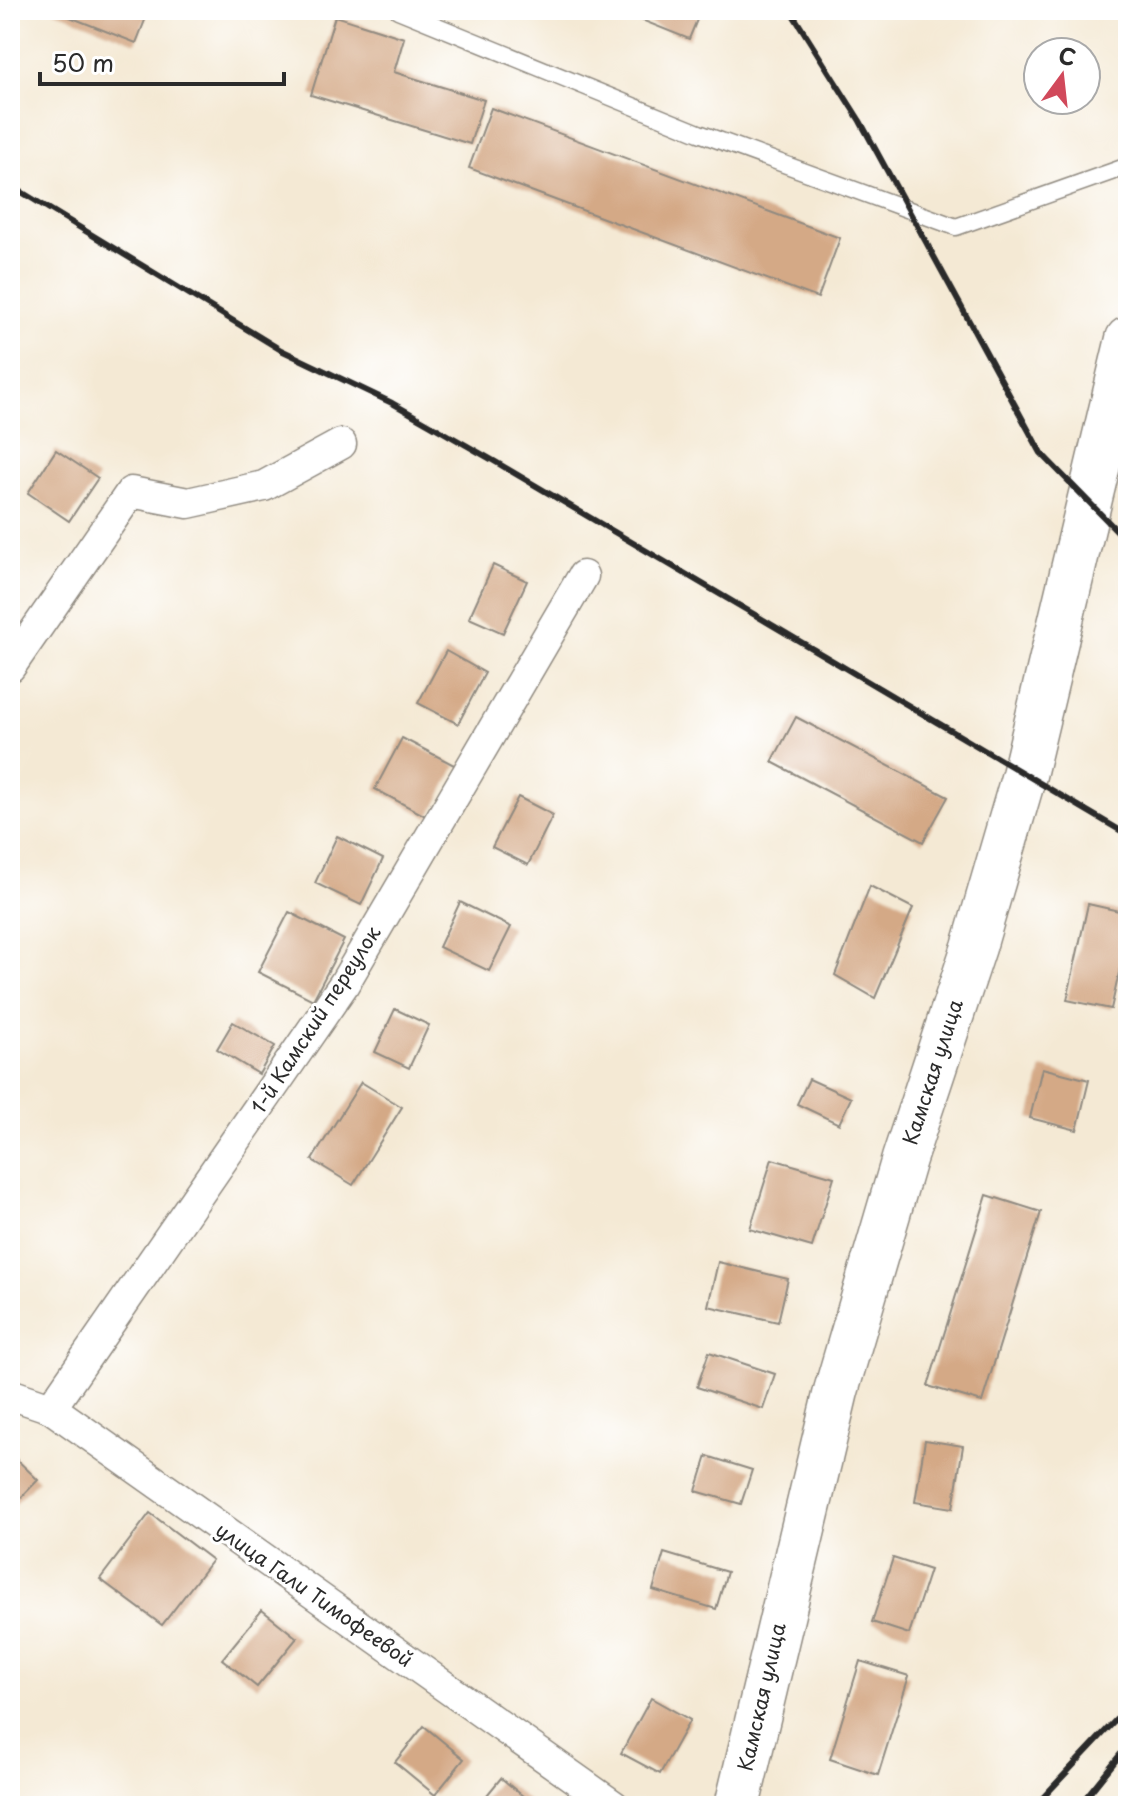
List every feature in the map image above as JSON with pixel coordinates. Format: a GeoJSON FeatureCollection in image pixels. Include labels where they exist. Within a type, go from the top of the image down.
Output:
{"type":"FeatureCollection","features":[{"type":"Feature","properties":{"kind":"main road","name":"Камская улица"},"geometry":{"type":"LineString","coordinates":[[737,1806],[836,1391],[904,1159],[974,947],[1024,775],[1119,421],[1128,339]]}},
{"type":"Feature","properties":{"kind":"street"},"geometry":{"type":"LineString","coordinates":[[10,667],[131,492],[188,503],[264,486],[341,444]]}},
{"type":"Feature","properties":{"kind":"street","name":"1-й Камский переулок"},"geometry":{"type":"LineString","coordinates":[[51,1408],[344,984],[583,576]]}},
{"type":"Feature","properties":{"kind":"street","name":"улица Гали Тимофеевой"},"geometry":{"type":"LineString","coordinates":[[10,1394],[51,1408],[614,1806]]}},
{"type":"Feature","properties":{"kind":"lane"},"geometry":{"type":"LineString","coordinates":[[398,10],[699,133],[956,227],[1128,166]]}},
{"type":"Feature","properties":{"kind":"building"},"geometry":{"type":"Polygon","coordinates":[[[52,10],[149,10],[136,43],[52,10]]]}},
{"type":"Feature","properties":{"kind":"building"},"geometry":{"type":"Polygon","coordinates":[[[631,10],[701,10],[689,39],[629,15],[631,10]]]}},
{"type":"Feature","properties":{"kind":"building"},"geometry":{"type":"Polygon","coordinates":[[[335,16],[404,38],[394,72],[484,100],[470,144],[311,95],[335,16]]]}},
{"type":"Feature","properties":{"kind":"building"},"geometry":{"type":"Polygon","coordinates":[[[491,108],[840,238],[818,298],[469,168],[491,108]]]}},
{"type":"Feature","properties":{"kind":"building"},"geometry":{"type":"Polygon","coordinates":[[[56,450],[98,478],[69,521],[28,493],[56,450]]]}},
{"type":"Feature","properties":{"kind":"building"},"geometry":{"type":"Polygon","coordinates":[[[493,565],[527,581],[503,633],[469,618],[493,565]]]}},
{"type":"Feature","properties":{"kind":"building"},"geometry":{"type":"Polygon","coordinates":[[[446,651],[485,673],[458,724],[418,703],[446,651]]]}},
{"type":"Feature","properties":{"kind":"building"},"geometry":{"type":"Polygon","coordinates":[[[796,717],[948,797],[923,842],[772,762],[796,717]]]}},
{"type":"Feature","properties":{"kind":"building"},"geometry":{"type":"Polygon","coordinates":[[[402,738],[456,766],[429,818],[375,789],[402,738]]]}},
{"type":"Feature","properties":{"kind":"building"},"geometry":{"type":"Polygon","coordinates":[[[518,797],[553,815],[528,865],[492,847],[518,797]]]}},
{"type":"Feature","properties":{"kind":"building"},"geometry":{"type":"Polygon","coordinates":[[[337,836],[383,859],[361,905],[315,883],[337,836]]]}},
{"type":"Feature","properties":{"kind":"building"},"geometry":{"type":"Polygon","coordinates":[[[870,886],[913,908],[875,998],[835,975],[870,886]]]}},
{"type":"Feature","properties":{"kind":"building"},"geometry":{"type":"Polygon","coordinates":[[[460,902],[511,927],[489,971],[439,947],[460,902]]]}},
{"type":"Feature","properties":{"kind":"building"},"geometry":{"type":"Polygon","coordinates":[[[1088,904],[1128,913],[1128,932],[1111,1009],[1067,1000],[1088,904]]]}},
{"type":"Feature","properties":{"kind":"building"},"geometry":{"type":"Polygon","coordinates":[[[289,912],[344,940],[313,1000],[258,972],[289,912]]]}},
{"type":"Feature","properties":{"kind":"building"},"geometry":{"type":"Polygon","coordinates":[[[395,1009],[429,1025],[409,1068],[375,1052],[395,1009]]]}},
{"type":"Feature","properties":{"kind":"building"},"geometry":{"type":"Polygon","coordinates":[[[233,1022],[275,1046],[259,1074],[217,1049],[233,1022]]]}},
{"type":"Feature","properties":{"kind":"building"},"geometry":{"type":"Polygon","coordinates":[[[1042,1068],[1089,1080],[1077,1130],[1030,1118],[1042,1068]]]}},
{"type":"Feature","properties":{"kind":"building"},"geometry":{"type":"Polygon","coordinates":[[[809,1079],[851,1098],[839,1124],[797,1104],[809,1079]]]}},
{"type":"Feature","properties":{"kind":"building"},"geometry":{"type":"Polygon","coordinates":[[[361,1082],[402,1107],[353,1185],[312,1160],[361,1082]]]}},
{"type":"Feature","properties":{"kind":"building"},"geometry":{"type":"Polygon","coordinates":[[[772,1159],[834,1177],[812,1247],[750,1229],[772,1159]]]}},
{"type":"Feature","properties":{"kind":"building"},"geometry":{"type":"Polygon","coordinates":[[[987,1195],[1041,1212],[982,1402],[928,1386],[987,1195]]]}},
{"type":"Feature","properties":{"kind":"building"},"geometry":{"type":"Polygon","coordinates":[[[718,1262],[788,1279],[778,1322],[708,1306],[718,1262]]]}},
{"type":"Feature","properties":{"kind":"building"},"geometry":{"type":"Polygon","coordinates":[[[709,1352],[775,1374],[763,1409],[697,1387],[709,1352]]]}},
{"type":"Feature","properties":{"kind":"building"},"geometry":{"type":"Polygon","coordinates":[[[925,1440],[963,1446],[953,1508],[915,1502],[925,1440]]]}},
{"type":"Feature","properties":{"kind":"building"},"geometry":{"type":"Polygon","coordinates":[[[10,1453],[38,1480],[10,1509],[10,1453]]]}},
{"type":"Feature","properties":{"kind":"building"},"geometry":{"type":"Polygon","coordinates":[[[707,1456],[752,1470],[741,1504],[696,1491],[707,1456]]]}},
{"type":"Feature","properties":{"kind":"building"},"geometry":{"type":"Polygon","coordinates":[[[150,1513],[212,1560],[162,1625],[100,1579],[150,1513]]]}},
{"type":"Feature","properties":{"kind":"building"},"geometry":{"type":"Polygon","coordinates":[[[664,1553],[727,1572],[716,1609],[653,1590],[664,1553]]]}},
{"type":"Feature","properties":{"kind":"building"},"geometry":{"type":"Polygon","coordinates":[[[893,1558],[930,1570],[909,1634],[872,1622],[893,1558]]]}},
{"type":"Feature","properties":{"kind":"building"},"geometry":{"type":"Polygon","coordinates":[[[262,1610],[297,1638],[257,1687],[222,1659],[262,1610]]]}},
{"type":"Feature","properties":{"kind":"building"},"geometry":{"type":"Polygon","coordinates":[[[860,1661],[909,1676],[878,1775],[830,1759],[860,1661]]]}},
{"type":"Feature","properties":{"kind":"building"},"geometry":{"type":"Polygon","coordinates":[[[651,1698],[690,1720],[660,1774],[621,1753],[651,1698]]]}},
{"type":"Feature","properties":{"kind":"building"},"geometry":{"type":"Polygon","coordinates":[[[424,1726],[464,1759],[435,1795],[395,1762],[424,1726]]]}},
{"type":"Feature","properties":{"kind":"building"},"geometry":{"type":"Polygon","coordinates":[[[501,1778],[535,1806],[478,1806],[501,1778]]]}},
{"type":"Feature","properties":{"kind":"railway"},"geometry":{"type":"LineString","coordinates":[[790,10],[860,121],[1041,453],[1128,542]]}},
{"type":"Feature","properties":{"kind":"railway"},"geometry":{"type":"LineString","coordinates":[[10,185],[281,350],[392,403],[494,461],[1128,835]]}},
{"type":"Feature","properties":{"kind":"railway"},"geometry":{"type":"LineString","coordinates":[[1035,1806],[1128,1707]]}},
{"type":"Feature","properties":{"kind":"railway"},"geometry":{"type":"LineString","coordinates":[[1079,1806],[1128,1745]]}}]}
